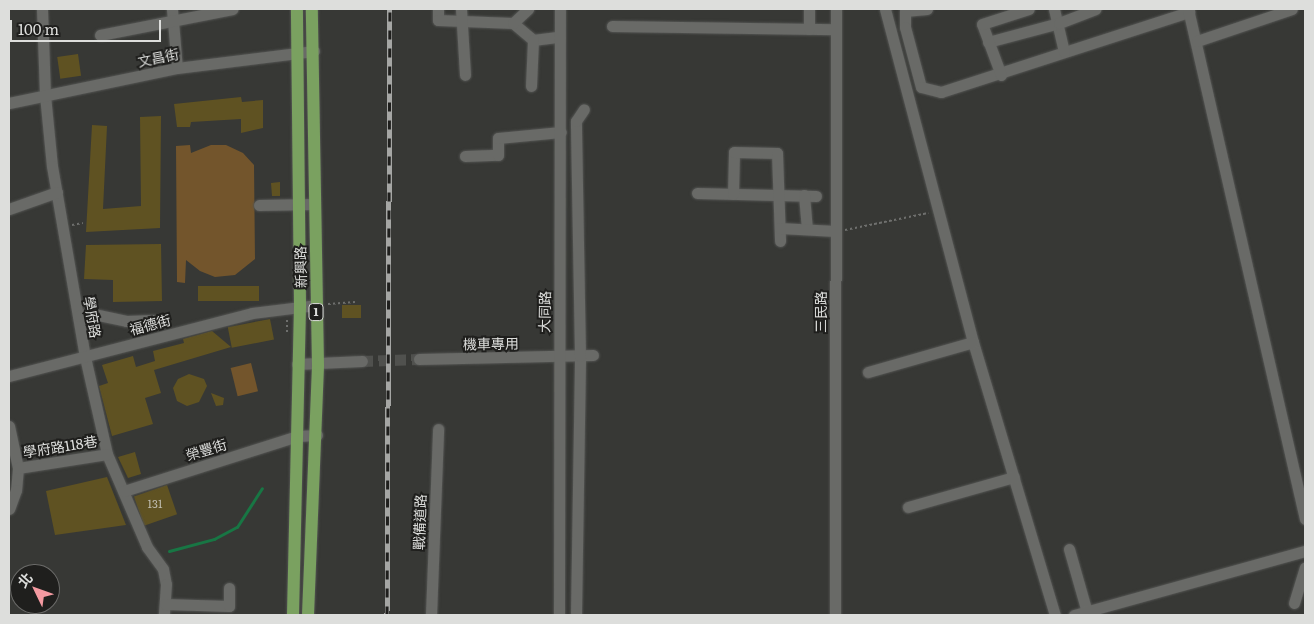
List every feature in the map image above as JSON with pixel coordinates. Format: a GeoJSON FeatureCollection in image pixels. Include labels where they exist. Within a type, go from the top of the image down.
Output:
{"type":"FeatureCollection","features":[{"type":"Feature","properties":{"kind":"main road","name":"新興路"},"geometry":{"type":"LineString","coordinates":[[293,615],[297,364],[300,304],[298,203],[300,51],[297,9]]}},
{"type":"Feature","properties":{"kind":"main road","name":"新興路"},"geometry":{"type":"LineString","coordinates":[[308,615],[317,436],[318,365],[312,9]]}},
{"type":"Feature","properties":{"kind":"street","name":"學府路"},"geometry":{"type":"LineString","coordinates":[[42,9],[45,95],[57,192],[85,357],[107,454],[147,547],[162,569],[166,584],[165,610]]}},
{"type":"Feature","properties":{"kind":"street"},"geometry":{"type":"LineString","coordinates":[[172,9],[177,68]]}},
{"type":"Feature","properties":{"kind":"street"},"geometry":{"type":"LineString","coordinates":[[100,35],[174,22],[232,9]]}},
{"type":"Feature","properties":{"kind":"street"},"geometry":{"type":"LineString","coordinates":[[438,9],[438,20],[513,23],[532,40],[560,37]]}},
{"type":"Feature","properties":{"kind":"street"},"geometry":{"type":"LineString","coordinates":[[461,9],[465,75]]}},
{"type":"Feature","properties":{"kind":"street"},"geometry":{"type":"LineString","coordinates":[[513,23],[528,9]]}},
{"type":"Feature","properties":{"kind":"street","name":"大同路"},"geometry":{"type":"LineString","coordinates":[[559,615],[560,9]]}},
{"type":"Feature","properties":{"kind":"street"},"geometry":{"type":"LineString","coordinates":[[809,9],[809,29]]}},
{"type":"Feature","properties":{"kind":"street","name":"三民路"},"geometry":{"type":"LineString","coordinates":[[836,9],[836,615]]}},
{"type":"Feature","properties":{"kind":"street"},"geometry":{"type":"LineString","coordinates":[[885,9],[940,210],[973,342],[1055,615]]}},
{"type":"Feature","properties":{"kind":"street"},"geometry":{"type":"LineString","coordinates":[[927,9],[905,11],[905,26],[921,87],[940,92],[1001,75],[1189,10],[1305,519]]}},
{"type":"Feature","properties":{"kind":"street"},"geometry":{"type":"LineString","coordinates":[[1001,75],[982,24],[1029,9]]}},
{"type":"Feature","properties":{"kind":"street"},"geometry":{"type":"LineString","coordinates":[[1054,9],[1059,23],[1064,52]]}},
{"type":"Feature","properties":{"kind":"street"},"geometry":{"type":"LineString","coordinates":[[988,42],[1059,23],[1095,9]]}},
{"type":"Feature","properties":{"kind":"street"},"geometry":{"type":"LineString","coordinates":[[1197,41],[1292,9]]}},
{"type":"Feature","properties":{"kind":"street"},"geometry":{"type":"LineString","coordinates":[[612,26],[836,30]]}},
{"type":"Feature","properties":{"kind":"street"},"geometry":{"type":"LineString","coordinates":[[531,86],[532,40]]}},
{"type":"Feature","properties":{"kind":"street","name":"文昌街"},"geometry":{"type":"LineString","coordinates":[[9,103],[177,68],[300,51],[314,51]]}},
{"type":"Feature","properties":{"kind":"street"},"geometry":{"type":"LineString","coordinates":[[576,615],[580,356],[576,121],[584,109]]}},
{"type":"Feature","properties":{"kind":"street"},"geometry":{"type":"LineString","coordinates":[[465,156],[498,155],[498,138],[561,132]]}},
{"type":"Feature","properties":{"kind":"street"},"geometry":{"type":"LineString","coordinates":[[734,194],[734,152],[777,153],[780,242]]}},
{"type":"Feature","properties":{"kind":"street"},"geometry":{"type":"LineString","coordinates":[[9,209],[57,192]]}},
{"type":"Feature","properties":{"kind":"street"},"geometry":{"type":"LineString","coordinates":[[697,193],[810,195],[807,230]]}},
{"type":"Feature","properties":{"kind":"street"},"geometry":{"type":"LineString","coordinates":[[259,205],[314,204]]}},
{"type":"Feature","properties":{"kind":"street"},"geometry":{"type":"LineString","coordinates":[[780,228],[835,232]]}},
{"type":"Feature","properties":{"kind":"street","name":"福德街"},"geometry":{"type":"LineString","coordinates":[[9,376],[252,313],[300,304],[316,305]]}},
{"type":"Feature","properties":{"kind":"street"},"geometry":{"type":"LineString","coordinates":[[78,316],[89,313],[126,321],[153,320]]}},
{"type":"Feature","properties":{"kind":"street"},"geometry":{"type":"LineString","coordinates":[[868,372],[973,342]]}},
{"type":"Feature","properties":{"kind":"street","name":"機車專用"},"geometry":{"type":"LineString","coordinates":[[419,360],[593,355]]}},
{"type":"Feature","properties":{"kind":"street"},"geometry":{"type":"LineString","coordinates":[[297,364],[318,365],[362,361]]}},
{"type":"Feature","properties":{"kind":"street"},"geometry":{"type":"LineString","coordinates":[[9,426],[18,468],[16,490],[9,509]]}},
{"type":"Feature","properties":{"kind":"street","name":"戰備道路"},"geometry":{"type":"LineString","coordinates":[[431,615],[438,429]]}},
{"type":"Feature","properties":{"kind":"street","name":"榮豐街"},"geometry":{"type":"LineString","coordinates":[[124,491],[297,436],[317,436]]}},
{"type":"Feature","properties":{"kind":"street","name":"學府路118巷"},"geometry":{"type":"LineString","coordinates":[[18,468],[107,454]]}},
{"type":"Feature","properties":{"kind":"street"},"geometry":{"type":"LineString","coordinates":[[908,507],[1014,478]]}},
{"type":"Feature","properties":{"kind":"street"},"geometry":{"type":"LineString","coordinates":[[1069,549],[1087,612]]}},
{"type":"Feature","properties":{"kind":"street"},"geometry":{"type":"LineString","coordinates":[[1074,615],[1305,551]]}},
{"type":"Feature","properties":{"kind":"street"},"geometry":{"type":"LineString","coordinates":[[1294,603],[1305,568]]}},
{"type":"Feature","properties":{"kind":"street"},"geometry":{"type":"LineString","coordinates":[[165,610],[229,606],[229,588]]}},
{"type":"Feature","properties":{"kind":"path"},"geometry":{"type":"LineString","coordinates":[[835,232],[873,226],[940,210]]}},
{"type":"Feature","properties":{"kind":"path"},"geometry":{"type":"LineString","coordinates":[[316,305],[354,302]]}},
{"type":"Feature","properties":{"kind":"path"},"geometry":{"type":"LineString","coordinates":[[287,332],[288,316]]}},
{"type":"Feature","properties":{"kind":"shaded area"},"geometry":{"type":"Polygon","coordinates":[[[190,145],[191,153],[211,145],[226,145],[243,153],[254,165],[255,259],[235,275],[215,277],[200,271],[186,260],[185,283],[177,282],[176,146],[190,145]]]}},
{"type":"Feature","properties":{"kind":"shaded area"},"geometry":{"type":"Polygon","coordinates":[[[251,363],[258,391],[238,396],[231,368],[251,363]]]}},
{"type":"Feature","properties":{"kind":"building"},"geometry":{"type":"Polygon","coordinates":[[[78,54],[81,76],[60,79],[57,57],[78,54]]]}},
{"type":"Feature","properties":{"kind":"building"},"geometry":{"type":"Polygon","coordinates":[[[241,97],[242,102],[263,100],[263,128],[241,133],[241,119],[191,122],[190,127],[177,127],[174,104],[241,97]]]}},
{"type":"Feature","properties":{"kind":"building"},"geometry":{"type":"Polygon","coordinates":[[[161,116],[160,228],[86,232],[92,125],[107,126],[103,209],[141,206],[140,117],[161,116]]]}},
{"type":"Feature","properties":{"kind":"building"},"geometry":{"type":"Polygon","coordinates":[[[280,182],[280,196],[272,196],[271,183],[280,182]]]}},
{"type":"Feature","properties":{"kind":"building"},"geometry":{"type":"Polygon","coordinates":[[[161,244],[162,301],[113,302],[113,280],[84,279],[86,245],[161,244]]]}},
{"type":"Feature","properties":{"kind":"building"},"geometry":{"type":"Polygon","coordinates":[[[198,286],[259,286],[259,301],[198,301],[198,286]]]}},
{"type":"Feature","properties":{"kind":"building"},"geometry":{"type":"Polygon","coordinates":[[[342,305],[361,305],[361,318],[342,318],[342,305]]]}},
{"type":"Feature","properties":{"kind":"building"},"geometry":{"type":"Polygon","coordinates":[[[270,319],[274,340],[232,348],[228,327],[270,319]]]}},
{"type":"Feature","properties":{"kind":"building"},"geometry":{"type":"Polygon","coordinates":[[[212,331],[231,347],[154,370],[161,393],[145,398],[153,424],[112,436],[99,386],[108,383],[102,365],[133,356],[136,367],[155,361],[153,351],[184,343],[183,339],[212,331]]]}},
{"type":"Feature","properties":{"kind":"building"},"geometry":{"type":"Polygon","coordinates":[[[189,374],[204,379],[207,386],[199,402],[187,406],[177,401],[173,388],[178,379],[189,374]]]}},
{"type":"Feature","properties":{"kind":"building"},"geometry":{"type":"Polygon","coordinates":[[[211,393],[224,398],[223,405],[216,406],[211,393]]]}},
{"type":"Feature","properties":{"kind":"building"},"geometry":{"type":"Polygon","coordinates":[[[135,452],[141,474],[128,478],[118,457],[135,452]]]}},
{"type":"Feature","properties":{"kind":"building"},"geometry":{"type":"Polygon","coordinates":[[[107,477],[126,525],[55,535],[46,491],[107,477]]]}},
{"type":"Feature","properties":{"kind":"building"},"geometry":{"type":"Polygon","coordinates":[[[167,485],[177,514],[144,526],[134,496],[167,485]]]}},
{"type":"Feature","properties":{"kind":"waterway"},"geometry":{"type":"LineString","coordinates":[[169,551],[214,539],[237,527],[262,488]]}},
{"type":"Feature","properties":{"kind":"tunnel"},"geometry":{"type":"LineString","coordinates":[[362,361],[419,359]]}},
{"type":"Feature","properties":{"kind":"railway"},"geometry":{"type":"LineString","coordinates":[[387,615],[390,9]]}}]}
